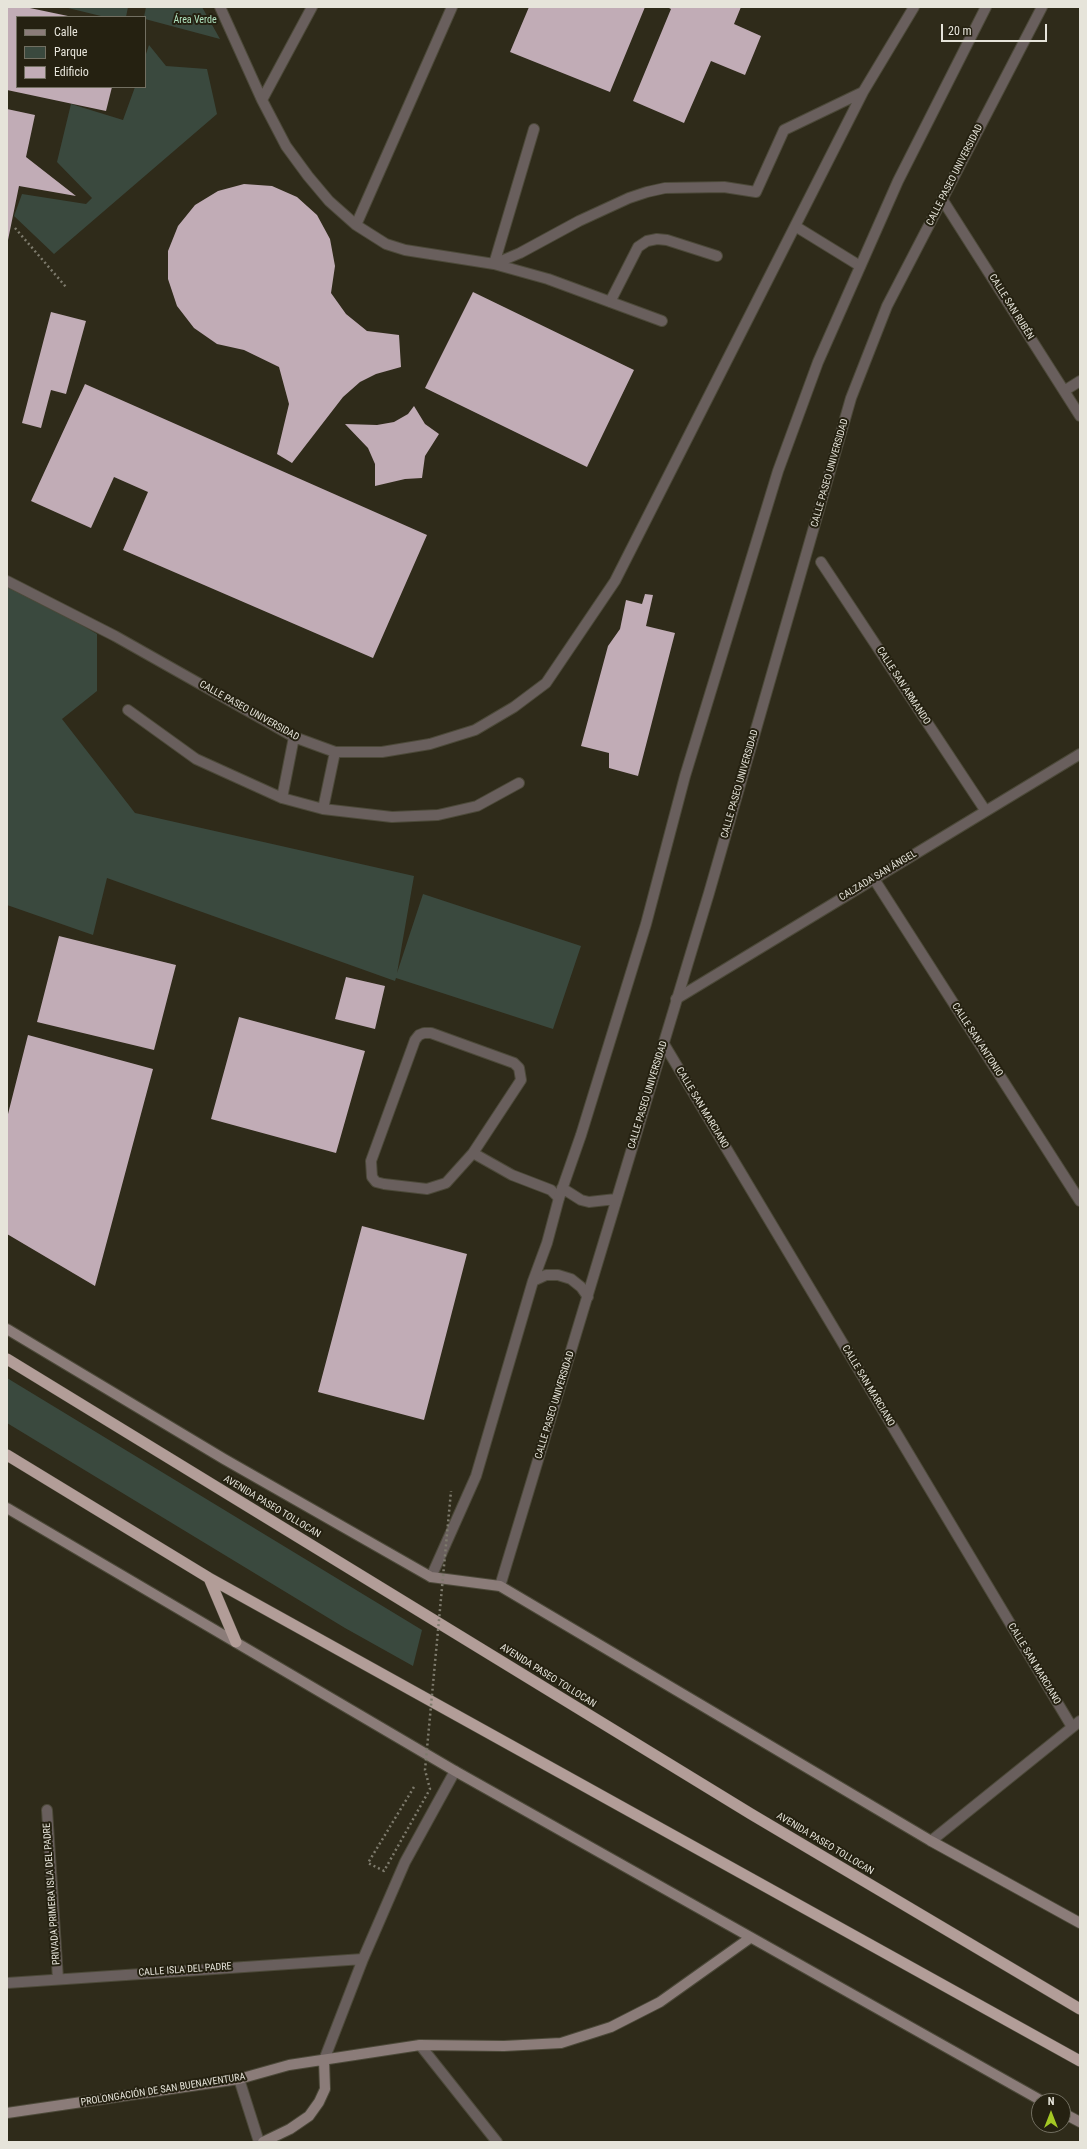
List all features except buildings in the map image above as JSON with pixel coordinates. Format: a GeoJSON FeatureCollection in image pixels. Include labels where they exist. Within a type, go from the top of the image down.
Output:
{"type":"FeatureCollection","features":[{"type":"Feature","properties":{"kind":"highway","name":"AVENIDA PASEO TOLLOCAN"},"geometry":{"type":"LineString","coordinates":[[7,1359],[751,1814],[1080,2009]]}},
{"type":"Feature","properties":{"kind":"highway"},"geometry":{"type":"LineString","coordinates":[[7,1455],[209,1578],[1080,2061]]}},
{"type":"Feature","properties":{"kind":"highway"},"geometry":{"type":"LineString","coordinates":[[209,1578],[236,1642]]}},
{"type":"Feature","properties":{"kind":"main road","name":"AVENIDA PASEO TOLLOCAN"},"geometry":{"type":"LineString","coordinates":[[7,1329],[224,1460],[431,1577],[500,1586],[931,1841],[1080,1923]]}},
{"type":"Feature","properties":{"kind":"main road"},"geometry":{"type":"LineString","coordinates":[[7,1508],[454,1771],[1031,2095]]}},
{"type":"Feature","properties":{"kind":"main road","name":"PROLONGACIÓN DE SAN BUENAVENTURA"},"geometry":{"type":"LineString","coordinates":[[7,2113],[239,2079],[288,2065],[420,2045],[504,2046],[561,2043],[611,2027],[660,2002],[750,1938]]}},
{"type":"Feature","properties":{"kind":"main road"},"geometry":{"type":"LineString","coordinates":[[263,2142],[290,2129],[309,2116],[319,2102],[325,2089],[324,2060]]}},
{"type":"Feature","properties":{"kind":"main road"},"geometry":{"type":"LineString","coordinates":[[1071,2117],[1080,2122]]}},
{"type":"Feature","properties":{"kind":"street"},"geometry":{"type":"LineString","coordinates":[[220,7],[262,100],[286,146],[329,201],[356,225],[376,239],[396,248],[494,264],[548,279],[662,321]]}},
{"type":"Feature","properties":{"kind":"street"},"geometry":{"type":"LineString","coordinates":[[262,100],[312,7]]}},
{"type":"Feature","properties":{"kind":"street"},"geometry":{"type":"LineString","coordinates":[[356,225],[452,7]]}},
{"type":"Feature","properties":{"kind":"street","name":"CALLE PASEO UNIVERSIDAD"},"geometry":{"type":"LineString","coordinates":[[7,581],[115,636],[294,737],[335,752],[382,752],[430,744],[475,730],[514,707],[546,683],[615,581],[863,92],[914,7]]}},
{"type":"Feature","properties":{"kind":"street"},"geometry":{"type":"LineString","coordinates":[[431,1577],[476,1476],[533,1281],[547,1243],[561,1193],[646,924],[685,776],[764,512],[818,362],[860,266],[898,181],[986,7]]}},
{"type":"Feature","properties":{"kind":"street","name":"CALLE PASEO UNIVERSIDAD"},"geometry":{"type":"LineString","coordinates":[[500,1586],[711,885],[851,398],[887,306],[1042,7]]}},
{"type":"Feature","properties":{"kind":"street"},"geometry":{"type":"LineString","coordinates":[[494,264],[520,253],[586,218],[647,192],[665,188],[724,187],[756,192],[784,130],[863,92]]}},
{"type":"Feature","properties":{"kind":"street"},"geometry":{"type":"LineString","coordinates":[[494,264],[534,129]]}},
{"type":"Feature","properties":{"kind":"street","name":"CALLE SAN RUBÉN"},"geometry":{"type":"LineString","coordinates":[[942,199],[1080,416]]}},
{"type":"Feature","properties":{"kind":"street"},"geometry":{"type":"LineString","coordinates":[[795,226],[860,266]]}},
{"type":"Feature","properties":{"kind":"street"},"geometry":{"type":"LineString","coordinates":[[610,302],[638,247],[647,241],[657,239],[668,240],[717,256]]}},
{"type":"Feature","properties":{"kind":"street"},"geometry":{"type":"LineString","coordinates":[[1064,391],[1080,381]]}},
{"type":"Feature","properties":{"kind":"street","name":"CALLE SAN ARMANDO"},"geometry":{"type":"LineString","coordinates":[[821,562],[985,810]]}},
{"type":"Feature","properties":{"kind":"street"},"geometry":{"type":"LineString","coordinates":[[128,710],[196,758],[282,798],[323,809],[392,817],[438,815],[477,806],[519,783]]}},
{"type":"Feature","properties":{"kind":"street"},"geometry":{"type":"LineString","coordinates":[[282,798],[294,737]]}},
{"type":"Feature","properties":{"kind":"street"},"geometry":{"type":"LineString","coordinates":[[323,809],[335,752]]}},
{"type":"Feature","properties":{"kind":"street","name":"CALZADA SAN ÁNGEL"},"geometry":{"type":"LineString","coordinates":[[676,999],[985,810],[1080,754]]}},
{"type":"Feature","properties":{"kind":"street","name":"CALLE SAN ANTONIO"},"geometry":{"type":"LineString","coordinates":[[874,879],[1080,1201]]}},
{"type":"Feature","properties":{"kind":"street"},"geometry":{"type":"LineString","coordinates":[[431,1033],[514,1063],[519,1068],[521,1080],[473,1153],[446,1183],[437,1187],[427,1189],[384,1184],[376,1182],[372,1177],[371,1161],[415,1040],[419,1035],[431,1033]]}},
{"type":"Feature","properties":{"kind":"street","name":"CALLE SAN MARCIANO"},"geometry":{"type":"LineString","coordinates":[[664,1044],[1076,1724]]}},
{"type":"Feature","properties":{"kind":"street"},"geometry":{"type":"LineString","coordinates":[[473,1153],[512,1175],[581,1200],[589,1202],[616,1199]]}},
{"type":"Feature","properties":{"kind":"street"},"geometry":{"type":"LineString","coordinates":[[533,1281],[546,1275],[558,1275],[571,1279],[581,1287],[588,1297]]}},
{"type":"Feature","properties":{"kind":"street"},"geometry":{"type":"LineString","coordinates":[[931,1841],[1076,1724]]}},
{"type":"Feature","properties":{"kind":"street"},"geometry":{"type":"LineString","coordinates":[[324,2060],[363,1958],[405,1862],[454,1771]]}},
{"type":"Feature","properties":{"kind":"street","name":"PRIVADA PRIMERA ISLA DEL PADRE"},"geometry":{"type":"LineString","coordinates":[[47,1810],[58,1979]]}},
{"type":"Feature","properties":{"kind":"street","name":"CALLE ISLA DEL PADRE"},"geometry":{"type":"LineString","coordinates":[[7,1983],[363,1958]]}},
{"type":"Feature","properties":{"kind":"street"},"geometry":{"type":"LineString","coordinates":[[420,2045],[497,2142]]}},
{"type":"Feature","properties":{"kind":"street"},"geometry":{"type":"LineString","coordinates":[[239,2079],[259,2142]]}},
{"type":"Feature","properties":{"kind":"path"},"geometry":{"type":"LineString","coordinates":[[15,228],[66,287]]}},
{"type":"Feature","properties":{"kind":"path"},"geometry":{"type":"LineString","coordinates":[[414,1787],[368,1863],[384,1871],[430,1789],[425,1770],[451,1491]]}},
{"type":"Feature","properties":{"kind":"green space"},"geometry":{"type":"Polygon","coordinates":[[[64,7],[128,7],[126,16],[101,16],[64,7]]]}},
{"type":"Feature","properties":{"kind":"green space","name":"Área Verde"},"geometry":{"type":"Polygon","coordinates":[[[146,7],[202,7],[220,39],[146,19],[146,16],[144,16],[146,7]]]}},
{"type":"Feature","properties":{"kind":"green space"},"geometry":{"type":"Polygon","coordinates":[[[149,45],[166,66],[207,69],[217,114],[54,254],[14,216],[22,194],[86,204],[92,198],[57,162],[71,104],[123,120],[135,88],[146,88],[146,54],[149,45]]]}},
{"type":"Feature","properties":{"kind":"green space"},"geometry":{"type":"Polygon","coordinates":[[[7,582],[97,634],[97,691],[62,719],[135,813],[414,876],[397,973],[423,894],[581,946],[553,1029],[396,978],[395,981],[107,878],[93,935],[7,905],[7,582]]]}},
{"type":"Feature","properties":{"kind":"green space"},"geometry":{"type":"Polygon","coordinates":[[[7,1378],[422,1630],[413,1666],[345,1628],[7,1423],[7,1378]]]}}]}
